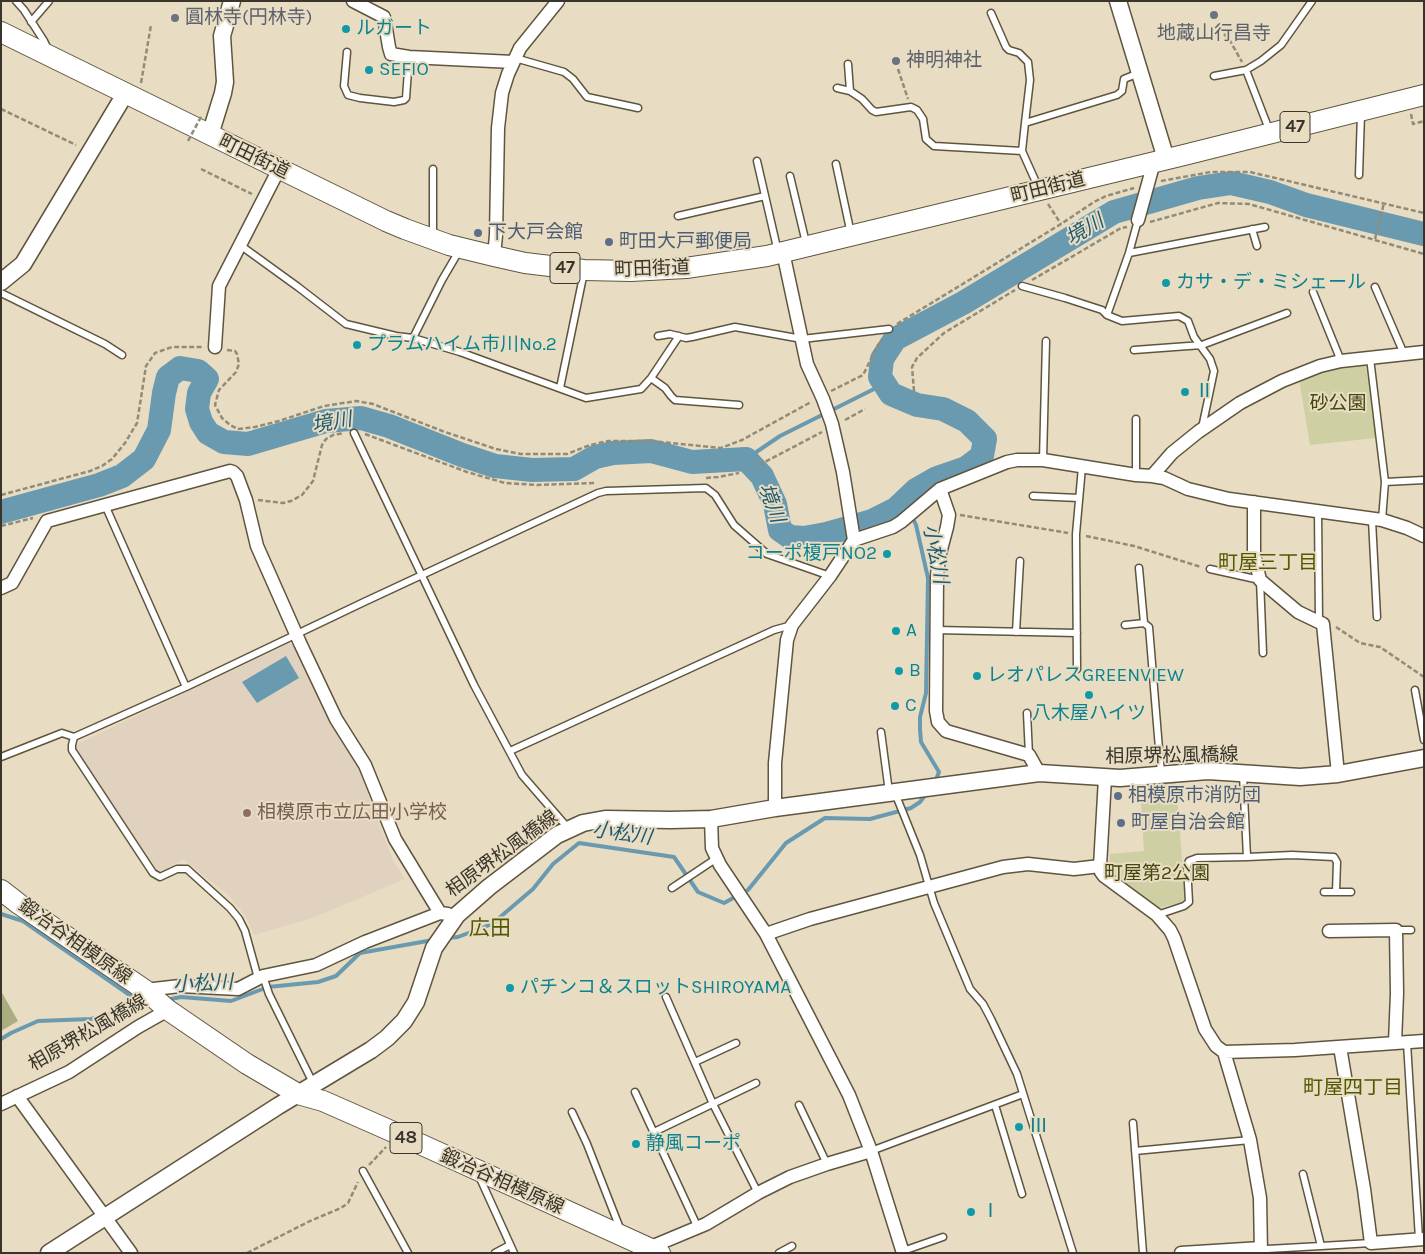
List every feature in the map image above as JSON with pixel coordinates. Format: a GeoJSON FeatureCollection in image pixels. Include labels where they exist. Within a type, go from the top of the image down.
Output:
{"type":"FeatureCollection","features":[{"type":"Feature","properties":{"kind":"main road","name":"町田街道"},"geometry":{"type":"LineString","coordinates":[[1,32],[132,93],[210,135],[386,222],[461,248],[525,263],[584,270],[649,271],[686,268],[781,252],[1042,194],[1160,160],[1424,95]]}},
{"type":"Feature","properties":{"kind":"main road","name":"鍛冶谷相模原線"},"geometry":{"type":"LineString","coordinates":[[1,890],[247,1064],[306,1089],[323,1101],[622,1236],[649,1251]]}},
{"type":"Feature","properties":{"kind":"street"},"geometry":{"type":"LineString","coordinates":[[210,135],[224,93],[222,36],[232,1]]}},
{"type":"Feature","properties":{"kind":"street"},"geometry":{"type":"LineString","coordinates":[[354,1],[384,17],[389,52],[394,55],[514,60]]}},
{"type":"Feature","properties":{"kind":"street"},"geometry":{"type":"LineString","coordinates":[[494,256],[502,93],[520,48],[558,1]]}},
{"type":"Feature","properties":{"kind":"street"},"geometry":{"type":"LineString","coordinates":[[1118,1],[1139,73],[1160,160],[1146,190],[1137,223]]}},
{"type":"Feature","properties":{"kind":"street"},"geometry":{"type":"LineString","coordinates":[[1,282],[12,275],[23,264],[91,152],[132,93]]}},
{"type":"Feature","properties":{"kind":"street"},"geometry":{"type":"LineString","coordinates":[[215,347],[219,286],[279,169]]}},
{"type":"Feature","properties":{"kind":"street"},"geometry":{"type":"LineString","coordinates":[[775,808],[776,763],[787,640],[792,625],[830,576],[853,531],[833,426],[824,399],[807,364],[781,252]]}},
{"type":"Feature","properties":{"kind":"street"},"geometry":{"type":"LineString","coordinates":[[1152,476],[1172,453],[1202,430],[1240,403],[1282,381],[1320,366],[1341,361],[1424,352]]}},
{"type":"Feature","properties":{"kind":"street"},"geometry":{"type":"LineString","coordinates":[[853,531],[888,529],[912,513],[940,489],[1007,462],[1043,460],[1082,468],[1164,478],[1175,484],[1229,499],[1318,510],[1377,520],[1407,528],[1424,536]]}},
{"type":"Feature","properties":{"kind":"street"},"geometry":{"type":"LineString","coordinates":[[1,588],[12,583],[48,522],[230,471],[235,474],[246,500],[257,546],[336,719],[366,765],[395,839],[450,916],[434,948],[416,1002],[404,1020],[387,1038],[371,1050],[306,1089],[49,1253]]}},
{"type":"Feature","properties":{"kind":"street"},"geometry":{"type":"LineString","coordinates":[[940,489],[948,516],[948,527],[939,557],[937,576],[936,711],[940,725],[946,731],[1029,755],[1039,773]]}},
{"type":"Feature","properties":{"kind":"street"},"geometry":{"type":"LineString","coordinates":[[1254,502],[1254,554],[1260,580],[1298,612],[1321,624],[1338,774]]}},
{"type":"Feature","properties":{"kind":"street","name":"相原堺松風橋線"},"geometry":{"type":"LineString","coordinates":[[1,1104],[69,1072],[138,1027],[156,1000],[180,986],[235,989],[261,978],[316,966],[364,942],[450,916],[557,836],[583,823],[605,819],[711,819],[775,808],[894,796],[924,788],[1039,773],[1105,778],[1201,771],[1300,777],[1338,774],[1424,758]]}},
{"type":"Feature","properties":{"kind":"street"},"geometry":{"type":"LineString","coordinates":[[1105,778],[1100,866],[1104,876],[1157,915],[1174,938],[1198,1015],[1216,1046],[1224,1052],[1250,1140],[1260,1198],[1261,1250],[1181,1253]]}},
{"type":"Feature","properties":{"kind":"street"},"geometry":{"type":"LineString","coordinates":[[711,819],[712,848],[717,858],[766,934],[842,1080],[871,1151],[903,1252]]}},
{"type":"Feature","properties":{"kind":"street"},"geometry":{"type":"LineString","coordinates":[[766,934],[810,919],[1003,867],[1041,865],[1074,869],[1100,866]]}},
{"type":"Feature","properties":{"kind":"street"},"geometry":{"type":"LineString","coordinates":[[1329,931],[1396,930],[1397,993],[1401,1043]]}},
{"type":"Feature","properties":{"kind":"street"},"geometry":{"type":"LineString","coordinates":[[1224,1052],[1424,1042]]}},
{"type":"Feature","properties":{"kind":"street"},"geometry":{"type":"LineString","coordinates":[[1340,1047],[1364,1189],[1371,1243],[1422,1239]]}},
{"type":"Feature","properties":{"kind":"street"},"geometry":{"type":"LineString","coordinates":[[17,1096],[131,1253]]}},
{"type":"Feature","properties":{"kind":"street"},"geometry":{"type":"LineString","coordinates":[[649,1251],[698,1228],[758,1193],[790,1177],[871,1151]]}},
{"type":"Feature","properties":{"kind":"lane"},"geometry":{"type":"LineString","coordinates":[[16,1],[46,45],[43,53]]}},
{"type":"Feature","properties":{"kind":"lane"},"geometry":{"type":"LineString","coordinates":[[31,22],[48,1]]}},
{"type":"Feature","properties":{"kind":"lane"},"geometry":{"type":"LineString","coordinates":[[1214,76],[1246,70],[1261,61],[1280,45],[1312,1]]}},
{"type":"Feature","properties":{"kind":"lane"},"geometry":{"type":"LineString","coordinates":[[991,13],[1006,47],[1009,50],[1020,53],[1028,62],[1030,85],[1022,151],[1042,194]]}},
{"type":"Feature","properties":{"kind":"lane"},"geometry":{"type":"LineString","coordinates":[[347,52],[344,86],[348,95],[394,102],[406,98],[409,57]]}},
{"type":"Feature","properties":{"kind":"lane"},"geometry":{"type":"LineString","coordinates":[[514,60],[564,72],[573,79],[587,97],[638,108]]}},
{"type":"Feature","properties":{"kind":"lane"},"geometry":{"type":"LineString","coordinates":[[848,64],[850,91]]}},
{"type":"Feature","properties":{"kind":"lane"},"geometry":{"type":"LineString","coordinates":[[1246,70],[1270,133]]}},
{"type":"Feature","properties":{"kind":"lane"},"geometry":{"type":"LineString","coordinates":[[1026,123],[1117,95],[1122,92],[1124,79],[1139,73]]}},
{"type":"Feature","properties":{"kind":"lane"},"geometry":{"type":"LineString","coordinates":[[838,88],[850,91],[876,112],[911,107],[920,114],[926,138],[934,146],[1022,151]]}},
{"type":"Feature","properties":{"kind":"lane"},"geometry":{"type":"LineString","coordinates":[[1359,175],[1361,110]]}},
{"type":"Feature","properties":{"kind":"lane"},"geometry":{"type":"LineString","coordinates":[[757,161],[781,252]]}},
{"type":"Feature","properties":{"kind":"lane"},"geometry":{"type":"LineString","coordinates":[[836,164],[851,235]]}},
{"type":"Feature","properties":{"kind":"lane"},"geometry":{"type":"LineString","coordinates":[[433,169],[433,239]]}},
{"type":"Feature","properties":{"kind":"lane"},"geometry":{"type":"LineString","coordinates":[[790,176],[807,246]]}},
{"type":"Feature","properties":{"kind":"lane"},"geometry":{"type":"LineString","coordinates":[[678,216],[765,196]]}},
{"type":"Feature","properties":{"kind":"lane"},"geometry":{"type":"LineString","coordinates":[[1107,315],[1137,223]]}},
{"type":"Feature","properties":{"kind":"lane"},"geometry":{"type":"LineString","coordinates":[[1129,252],[1264,227]]}},
{"type":"Feature","properties":{"kind":"lane"},"geometry":{"type":"LineString","coordinates":[[1252,229],[1257,246]]}},
{"type":"Feature","properties":{"kind":"lane"},"geometry":{"type":"LineString","coordinates":[[240,245],[298,286],[346,324],[396,336],[414,338],[460,352],[586,398],[642,389],[678,336]]}},
{"type":"Feature","properties":{"kind":"lane"},"geometry":{"type":"LineString","coordinates":[[414,338],[442,280],[461,248]]}},
{"type":"Feature","properties":{"kind":"lane"},"geometry":{"type":"LineString","coordinates":[[560,388],[584,270]]}},
{"type":"Feature","properties":{"kind":"lane"},"geometry":{"type":"LineString","coordinates":[[1022,286],[1102,310],[1107,315],[1122,321],[1182,317],[1188,321],[1194,337],[1202,345],[1214,371],[1202,430]]}},
{"type":"Feature","properties":{"kind":"lane"},"geometry":{"type":"LineString","coordinates":[[1374,287],[1404,354]]}},
{"type":"Feature","properties":{"kind":"lane"},"geometry":{"type":"LineString","coordinates":[[1313,292],[1341,361]]}},
{"type":"Feature","properties":{"kind":"lane"},"geometry":{"type":"LineString","coordinates":[[1,293],[105,344],[122,355]]}},
{"type":"Feature","properties":{"kind":"lane"},"geometry":{"type":"LineString","coordinates":[[1134,350],[1202,345],[1287,313]]}},
{"type":"Feature","properties":{"kind":"lane"},"geometry":{"type":"LineString","coordinates":[[658,336],[670,334],[692,338],[735,326],[802,339],[889,329]]}},
{"type":"Feature","properties":{"kind":"lane"},"geometry":{"type":"LineString","coordinates":[[1043,460],[1046,341]]}},
{"type":"Feature","properties":{"kind":"lane"},"geometry":{"type":"LineString","coordinates":[[1370,358],[1385,482],[1377,520],[1378,617]]}},
{"type":"Feature","properties":{"kind":"lane"},"geometry":{"type":"LineString","coordinates":[[651,378],[666,388],[675,400],[739,405]]}},
{"type":"Feature","properties":{"kind":"lane"},"geometry":{"type":"LineString","coordinates":[[1136,419],[1136,475]]}},
{"type":"Feature","properties":{"kind":"lane"},"geometry":{"type":"LineString","coordinates":[[354,433],[474,685],[522,775],[569,829]]}},
{"type":"Feature","properties":{"kind":"lane"},"geometry":{"type":"LineString","coordinates":[[1077,669],[1076,534],[1082,468]]}},
{"type":"Feature","properties":{"kind":"lane"},"geometry":{"type":"LineString","coordinates":[[1385,482],[1424,480]]}},
{"type":"Feature","properties":{"kind":"lane"},"geometry":{"type":"LineString","coordinates":[[1,757],[62,733],[74,737],[186,687],[598,493],[606,491],[706,488],[715,495],[734,525],[767,554],[830,576]]}},
{"type":"Feature","properties":{"kind":"lane"},"geometry":{"type":"LineString","coordinates":[[1032,496],[1079,498]]}},
{"type":"Feature","properties":{"kind":"lane"},"geometry":{"type":"LineString","coordinates":[[105,505],[186,687]]}},
{"type":"Feature","properties":{"kind":"lane"},"geometry":{"type":"LineString","coordinates":[[1318,510],[1321,624]]}},
{"type":"Feature","properties":{"kind":"lane"},"geometry":{"type":"LineString","coordinates":[[1016,632],[1020,561]]}},
{"type":"Feature","properties":{"kind":"lane"},"geometry":{"type":"LineString","coordinates":[[1139,568],[1144,623]]}},
{"type":"Feature","properties":{"kind":"lane"},"geometry":{"type":"LineString","coordinates":[[1210,569],[1260,580],[1263,653]]}},
{"type":"Feature","properties":{"kind":"lane"},"geometry":{"type":"LineString","coordinates":[[1125,625],[1144,623],[1149,627],[1162,775]]}},
{"type":"Feature","properties":{"kind":"lane"},"geometry":{"type":"LineString","coordinates":[[510,751],[774,630],[792,625]]}},
{"type":"Feature","properties":{"kind":"lane"},"geometry":{"type":"LineString","coordinates":[[936,630],[1077,633]]}},
{"type":"Feature","properties":{"kind":"lane"},"geometry":{"type":"LineString","coordinates":[[1415,690],[1424,740]]}},
{"type":"Feature","properties":{"kind":"lane"},"geometry":{"type":"LineString","coordinates":[[1027,712],[1029,755]]}},
{"type":"Feature","properties":{"kind":"lane"},"geometry":{"type":"LineString","coordinates":[[882,732],[894,796],[920,855],[934,903],[970,989],[992,1018],[1017,1074],[1073,1253]]}},
{"type":"Feature","properties":{"kind":"lane"},"geometry":{"type":"LineString","coordinates":[[74,737],[72,750],[153,874],[160,877],[181,868],[187,869],[230,908],[239,919],[245,930],[261,978],[270,994],[306,1089]]}},
{"type":"Feature","properties":{"kind":"lane"},"geometry":{"type":"LineString","coordinates":[[1243,774],[1247,857]]}},
{"type":"Feature","properties":{"kind":"lane"},"geometry":{"type":"LineString","coordinates":[[1157,915],[1184,906],[1189,902],[1187,866],[1189,862],[1197,858],[1292,855],[1334,857],[1337,862],[1336,892]]}},
{"type":"Feature","properties":{"kind":"lane"},"geometry":{"type":"LineString","coordinates":[[672,888],[717,858]]}},
{"type":"Feature","properties":{"kind":"lane"},"geometry":{"type":"LineString","coordinates":[[1324,892],[1351,892]]}},
{"type":"Feature","properties":{"kind":"lane"},"geometry":{"type":"LineString","coordinates":[[1396,930],[1411,930]]}},
{"type":"Feature","properties":{"kind":"lane"},"geometry":{"type":"LineString","coordinates":[[666,997],[713,1104],[758,1193]]}},
{"type":"Feature","properties":{"kind":"lane"},"geometry":{"type":"LineString","coordinates":[[695,1062],[736,1043]]}},
{"type":"Feature","properties":{"kind":"lane"},"geometry":{"type":"LineString","coordinates":[[1401,1043],[1422,1239]]}},
{"type":"Feature","properties":{"kind":"lane"},"geometry":{"type":"LineString","coordinates":[[654,1132],[756,1083]]}},
{"type":"Feature","properties":{"kind":"lane"},"geometry":{"type":"LineString","coordinates":[[635,1092],[698,1228]]}},
{"type":"Feature","properties":{"kind":"lane"},"geometry":{"type":"LineString","coordinates":[[871,1151],[1024,1094]]}},
{"type":"Feature","properties":{"kind":"lane"},"geometry":{"type":"LineString","coordinates":[[799,1105],[827,1164]]}},
{"type":"Feature","properties":{"kind":"lane"},"geometry":{"type":"LineString","coordinates":[[994,1105],[1022,1194]]}},
{"type":"Feature","properties":{"kind":"lane"},"geometry":{"type":"LineString","coordinates":[[572,1112],[619,1222],[622,1236]]}},
{"type":"Feature","properties":{"kind":"lane"},"geometry":{"type":"LineString","coordinates":[[1133,1123],[1143,1253]]}},
{"type":"Feature","properties":{"kind":"lane"},"geometry":{"type":"LineString","coordinates":[[1135,1151],[1250,1140]]}},
{"type":"Feature","properties":{"kind":"lane"},"geometry":{"type":"LineString","coordinates":[[364,1171],[408,1253]]}},
{"type":"Feature","properties":{"kind":"lane"},"geometry":{"type":"LineString","coordinates":[[477,1171],[514,1253]]}},
{"type":"Feature","properties":{"kind":"lane"},"geometry":{"type":"LineString","coordinates":[[1303,1174],[1321,1246]]}},
{"type":"Feature","properties":{"kind":"lane"},"geometry":{"type":"LineString","coordinates":[[903,1252],[943,1237]]}},
{"type":"Feature","properties":{"kind":"lane"},"geometry":{"type":"LineString","coordinates":[[1261,1250],[1371,1243]]}},
{"type":"Feature","properties":{"kind":"lane"},"geometry":{"type":"LineString","coordinates":[[495,1253],[510,1245]]}},
{"type":"Feature","properties":{"kind":"lane"},"geometry":{"type":"LineString","coordinates":[[779,1253],[792,1246]]}},
{"type":"Feature","properties":{"kind":"path"},"geometry":{"type":"LineString","coordinates":[[132,93],[151,25]]}},
{"type":"Feature","properties":{"kind":"path"},"geometry":{"type":"LineString","coordinates":[[1224,34],[1238,55]]}},
{"type":"Feature","properties":{"kind":"path"},"geometry":{"type":"LineString","coordinates":[[898,70],[911,107]]}},
{"type":"Feature","properties":{"kind":"path"},"geometry":{"type":"LineString","coordinates":[[1,109],[91,152]]}},
{"type":"Feature","properties":{"kind":"path"},"geometry":{"type":"LineString","coordinates":[[188,141],[202,115]]}},
{"type":"Feature","properties":{"kind":"path"},"geometry":{"type":"LineString","coordinates":[[1413,124],[1424,121]]}},
{"type":"Feature","properties":{"kind":"path"},"geometry":{"type":"LineString","coordinates":[[201,169],[263,199]]}},
{"type":"Feature","properties":{"kind":"path"},"geometry":{"type":"LineString","coordinates":[[1146,190],[1211,172],[1250,172],[1424,213]]}},
{"type":"Feature","properties":{"kind":"path"},"geometry":{"type":"LineString","coordinates":[[1042,194],[1061,224]]}},
{"type":"Feature","properties":{"kind":"path"},"geometry":{"type":"LineString","coordinates":[[914,391],[912,367],[916,358],[944,333],[1121,228],[1137,223],[1218,203],[1249,204],[1375,238],[1424,254]]}},
{"type":"Feature","properties":{"kind":"path"},"geometry":{"type":"LineString","coordinates":[[1375,238],[1384,205]]}},
{"type":"Feature","properties":{"kind":"path"},"geometry":{"type":"LineString","coordinates":[[759,465],[865,409]]}},
{"type":"Feature","properties":{"kind":"path"},"geometry":{"type":"LineString","coordinates":[[246,500],[283,503],[302,495],[312,481],[322,445],[326,439],[333,435],[354,433],[367,434],[467,472],[505,483],[537,485],[597,483]]}},
{"type":"Feature","properties":{"kind":"path"},"geometry":{"type":"LineString","coordinates":[[700,478],[739,473]]}},
{"type":"Feature","properties":{"kind":"path"},"geometry":{"type":"LineString","coordinates":[[1321,624],[1336,628],[1360,643],[1380,647],[1424,677]]}},
{"type":"Feature","properties":{"kind":"path"},"geometry":{"type":"LineString","coordinates":[[247,1253],[348,1203],[364,1171],[398,1134]]}},
{"type":"Feature","properties":{"kind":"shaded area","name":"相模原市立広田小学校"},"geometry":{"type":"Polygon","coordinates":[[[290,643],[296,647],[329,719],[358,768],[393,860],[405,879],[310,919],[254,935],[246,917],[228,895],[183,859],[162,871],[157,870],[76,749],[79,743],[290,643]]]}},
{"type":"Feature","properties":{"kind":"green space","name":"砂公園"},"geometry":{"type":"Polygon","coordinates":[[[1361,363],[1366,367],[1376,438],[1310,445],[1299,379],[1319,372],[1361,363]]]}},
{"type":"Feature","properties":{"kind":"green space","name":"町屋第2公園"},"geometry":{"type":"Polygon","coordinates":[[[1176,782],[1185,898],[1181,902],[1159,908],[1111,872],[1109,864],[1110,854],[1144,851],[1140,786],[1176,782]]]}},
{"type":"Feature","properties":{"kind":"green space"},"geometry":{"type":"Polygon","coordinates":[[[1,991],[18,1021],[1,1031],[1,991]]]}},
{"type":"Feature","properties":{"kind":"water"},"geometry":{"type":"Polygon","coordinates":[[[286,656],[299,678],[257,703],[242,682],[286,656]]]}},
{"type":"Feature","properties":{"kind":"waterway","name":"境川"},"geometry":{"type":"LineString","coordinates":[[1,512],[99,485],[122,476],[144,459],[159,430],[168,377],[180,368],[198,371],[207,379],[199,393],[197,409],[201,422],[208,433],[224,442],[248,444],[326,421],[361,418],[389,426],[495,466],[532,470],[574,469],[595,457],[613,453],[651,451],[692,462],[746,459],[762,476],[775,504],[780,530],[790,537],[804,538],[826,534],[872,521],[896,509],[916,490],[937,478],[966,468],[982,456],[985,439],[967,421],[943,409],[917,405],[891,394],[880,377],[882,359],[895,339],[963,303],[1114,212],[1198,188],[1231,183],[1270,192],[1306,205],[1424,234]]}},
{"type":"Feature","properties":{"kind":"waterway"},"geometry":{"type":"LineString","coordinates":[[746,459],[780,436],[884,384]]}},
{"type":"Feature","properties":{"kind":"waterway","name":"小松川"},"geometry":{"type":"LineString","coordinates":[[905,501],[916,525],[928,578],[926,693],[920,717],[920,729],[921,742],[939,772],[935,782]]}},
{"type":"Feature","properties":{"kind":"waterway","name":"小松川"},"geometry":{"type":"LineString","coordinates":[[447,938],[458,937],[492,924],[533,889],[553,864],[579,843],[674,857],[698,892],[724,903],[748,890],[786,843],[825,818],[870,819],[911,808],[920,802],[926,794]]}},
{"type":"Feature","properties":{"kind":"waterway"},"geometry":{"type":"LineString","coordinates":[[1,914],[23,921],[134,998],[141,1005]]}},
{"type":"Feature","properties":{"kind":"waterway","name":"小松川"},"geometry":{"type":"LineString","coordinates":[[166,1000],[181,997],[231,1001],[268,987],[318,982],[336,976],[360,953],[433,940]]}},
{"type":"Feature","properties":{"kind":"waterway","name":"小松川"},"geometry":{"type":"LineString","coordinates":[[1,1039],[38,1021],[91,1019],[150,1003]]}},
{"type":"Feature","properties":{"kind":"place","name":"地蔵山行昌寺"},"geometry":{"type":"Point","coordinates":[1214,15]}},
{"type":"Feature","properties":{"kind":"place","name":"圓林寺(円林寺)"},"geometry":{"type":"Point","coordinates":[175,18]}},
{"type":"Feature","properties":{"kind":"place","name":"ルガート"},"geometry":{"type":"Point","coordinates":[346,29]}},
{"type":"Feature","properties":{"kind":"place","name":"神明神社"},"geometry":{"type":"Point","coordinates":[896,61]}},
{"type":"Feature","properties":{"kind":"place","name":"SEFIO"},"geometry":{"type":"Point","coordinates":[369,70]}},
{"type":"Feature","properties":{"kind":"place","name":"下大戸会館"},"geometry":{"type":"Point","coordinates":[478,233]}},
{"type":"Feature","properties":{"kind":"place","name":"町田大戸郵便局"},"geometry":{"type":"Point","coordinates":[609,242]}},
{"type":"Feature","properties":{"kind":"place","name":"カサ・デ・ミシェール"},"geometry":{"type":"Point","coordinates":[1166,283]}},
{"type":"Feature","properties":{"kind":"place","name":"プラムハイム市川No.2"},"geometry":{"type":"Point","coordinates":[357,345]}},
{"type":"Feature","properties":{"kind":"place","name":"Ⅱ"},"geometry":{"type":"Point","coordinates":[1185,392]}},
{"type":"Feature","properties":{"kind":"place","name":"コーポ榎戸NO2"},"geometry":{"type":"Point","coordinates":[887,554]}},
{"type":"Feature","properties":{"kind":"place","name":"A"},"geometry":{"type":"Point","coordinates":[896,631]}},
{"type":"Feature","properties":{"kind":"place","name":"B"},"geometry":{"type":"Point","coordinates":[899,671]}},
{"type":"Feature","properties":{"kind":"place","name":"レオパレスGREENVIEW"},"geometry":{"type":"Point","coordinates":[977,676]}},
{"type":"Feature","properties":{"kind":"place","name":"八木屋ハイツ"},"geometry":{"type":"Point","coordinates":[1089,695]}},
{"type":"Feature","properties":{"kind":"place","name":"C"},"geometry":{"type":"Point","coordinates":[895,706]}},
{"type":"Feature","properties":{"kind":"place","name":"相模原市消防団"},"geometry":{"type":"Point","coordinates":[1118,796]}},
{"type":"Feature","properties":{"kind":"place","name":"相模原市立広田小学校"},"geometry":{"type":"Point","coordinates":[247,813]}},
{"type":"Feature","properties":{"kind":"place","name":"町屋自治会館"},"geometry":{"type":"Point","coordinates":[1121,823]}},
{"type":"Feature","properties":{"kind":"place","name":"パチンコ＆スロットSHIROYAMA"},"geometry":{"type":"Point","coordinates":[510,988]}},
{"type":"Feature","properties":{"kind":"place","name":"Ⅲ"},"geometry":{"type":"Point","coordinates":[1019,1127]}},
{"type":"Feature","properties":{"kind":"place","name":"静風コーポ"},"geometry":{"type":"Point","coordinates":[636,1144]}},
{"type":"Feature","properties":{"kind":"place","name":"Ⅰ"},"geometry":{"type":"Point","coordinates":[971,1212]}},
{"type":"Feature","properties":{"kind":"district","name":"町屋三丁目"},"geometry":{"type":"Point","coordinates":[1268,563]}},
{"type":"Feature","properties":{"kind":"district","name":"広田"},"geometry":{"type":"Point","coordinates":[490,929]}},
{"type":"Feature","properties":{"kind":"district","name":"町屋四丁目"},"geometry":{"type":"Point","coordinates":[1353,1088]}}]}
